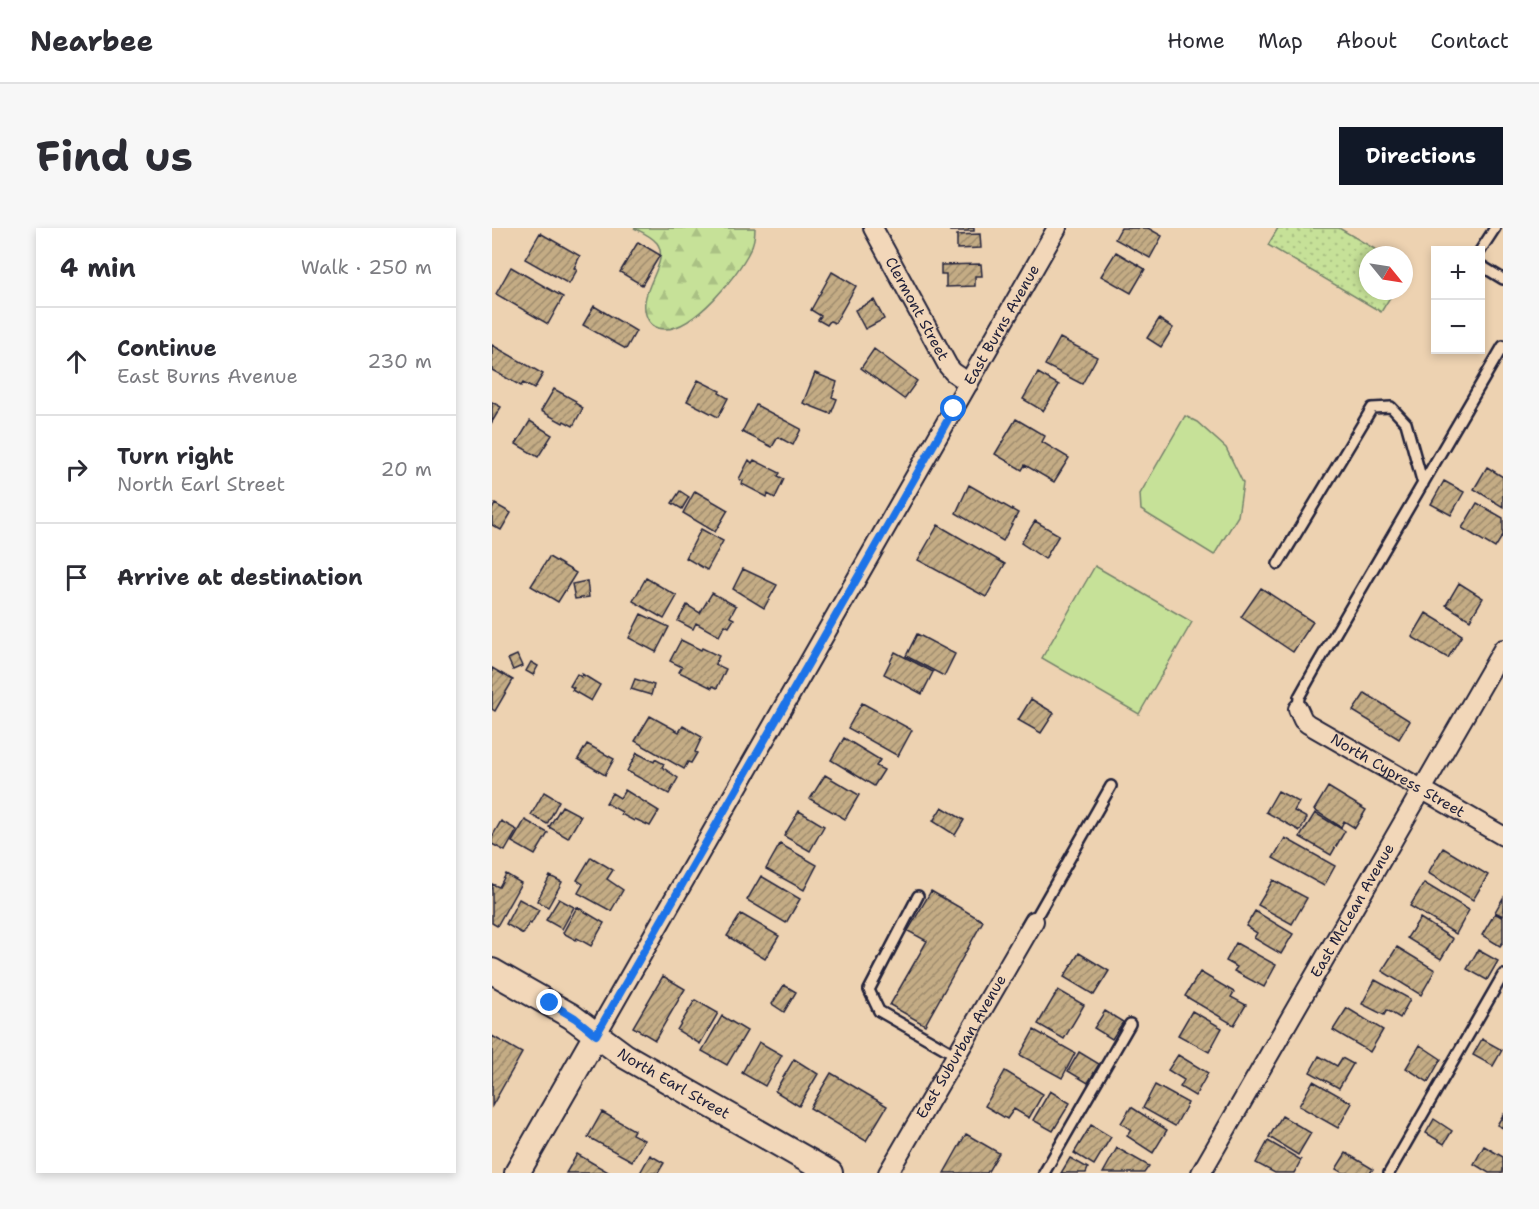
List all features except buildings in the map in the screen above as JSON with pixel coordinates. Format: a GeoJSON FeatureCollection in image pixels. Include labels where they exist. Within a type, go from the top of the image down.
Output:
{"type":"FeatureCollection","features":[{"type":"Feature","properties":{"kind":"street","name":"Clermont Street"},"geometry":{"type":"LineString","coordinates":[[873,228],[948,366],[952,372],[969,383]]}},
{"type":"Feature","properties":{"kind":"street","name":"East Burns Avenue"},"geometry":{"type":"LineString","coordinates":[[517,1173],[1057,228]]}},
{"type":"Feature","properties":{"kind":"street","name":"East McLean Avenue"},"geometry":{"type":"LineString","coordinates":[[1201,1173],[1503,649]]}},
{"type":"Feature","properties":{"kind":"street","name":"North Cypress Street"},"geometry":{"type":"LineString","coordinates":[[1298,709],[1303,720],[1308,724],[1422,790],[1501,830]]}},
{"type":"Feature","properties":{"kind":"street","name":"East Suburban Avenue"},"geometry":{"type":"LineString","coordinates":[[888,1173],[1034,921]]}},
{"type":"Feature","properties":{"kind":"street","name":"North Earl Street"},"geometry":{"type":"LineString","coordinates":[[492,971],[572,1016],[625,1056],[830,1173]]}},
{"type":"Feature","properties":{"kind":"lane"},"geometry":{"type":"LineString","coordinates":[[1483,246],[1495,228]]}},
{"type":"Feature","properties":{"kind":"lane"},"geometry":{"type":"LineString","coordinates":[[1485,268],[1503,279]]}},
{"type":"Feature","properties":{"kind":"lane"},"geometry":{"type":"LineString","coordinates":[[1298,709],[1300,695],[1503,346]]}},
{"type":"Feature","properties":{"kind":"lane"},"geometry":{"type":"LineString","coordinates":[[1278,564],[1372,408],[1391,406],[1406,423],[1423,484]]}},
{"type":"Feature","properties":{"kind":"lane"},"geometry":{"type":"LineString","coordinates":[[1034,921],[1111,786]]}},
{"type":"Feature","properties":{"kind":"lane"},"geometry":{"type":"LineString","coordinates":[[918,896],[869,990],[879,1011],[956,1055]]}},
{"type":"Feature","properties":{"kind":"lane"},"geometry":{"type":"LineString","coordinates":[[1389,1173],[1503,975]]}},
{"type":"Feature","properties":{"kind":"lane"},"geometry":{"type":"LineString","coordinates":[[1044,1173],[1130,1024]]}},
{"type":"Feature","properties":{"kind":"green space"},"geometry":{"type":"Polygon","coordinates":[[[634,228],[755,228],[754,239],[744,261],[726,286],[702,311],[677,327],[665,329],[652,325],[645,311],[645,300],[657,270],[660,251],[655,241],[634,228]]]}},
{"type":"Feature","properties":{"kind":"green space"},"geometry":{"type":"Polygon","coordinates":[[[1278,228],[1339,228],[1370,246],[1359,246],[1359,299],[1268,245],[1278,228]]]}},
{"type":"Feature","properties":{"kind":"green space"},"geometry":{"type":"Polygon","coordinates":[[[1361,300],[1388,300],[1381,312],[1361,300]]]}},
{"type":"Feature","properties":{"kind":"green space"},"geometry":{"type":"Polygon","coordinates":[[[1185,416],[1197,422],[1226,448],[1243,483],[1238,516],[1214,555],[1141,510],[1140,494],[1185,416]]]}},
{"type":"Feature","properties":{"kind":"green space"},"geometry":{"type":"Polygon","coordinates":[[[1095,566],[1192,622],[1139,714],[1042,658],[1095,566]]]}},
{"type":"Feature","properties":{"kind":"route"},"geometry":{"type":"LineString","coordinates":[[550,1003],[575,1018],[596,1035],[954,409]]}}]}
